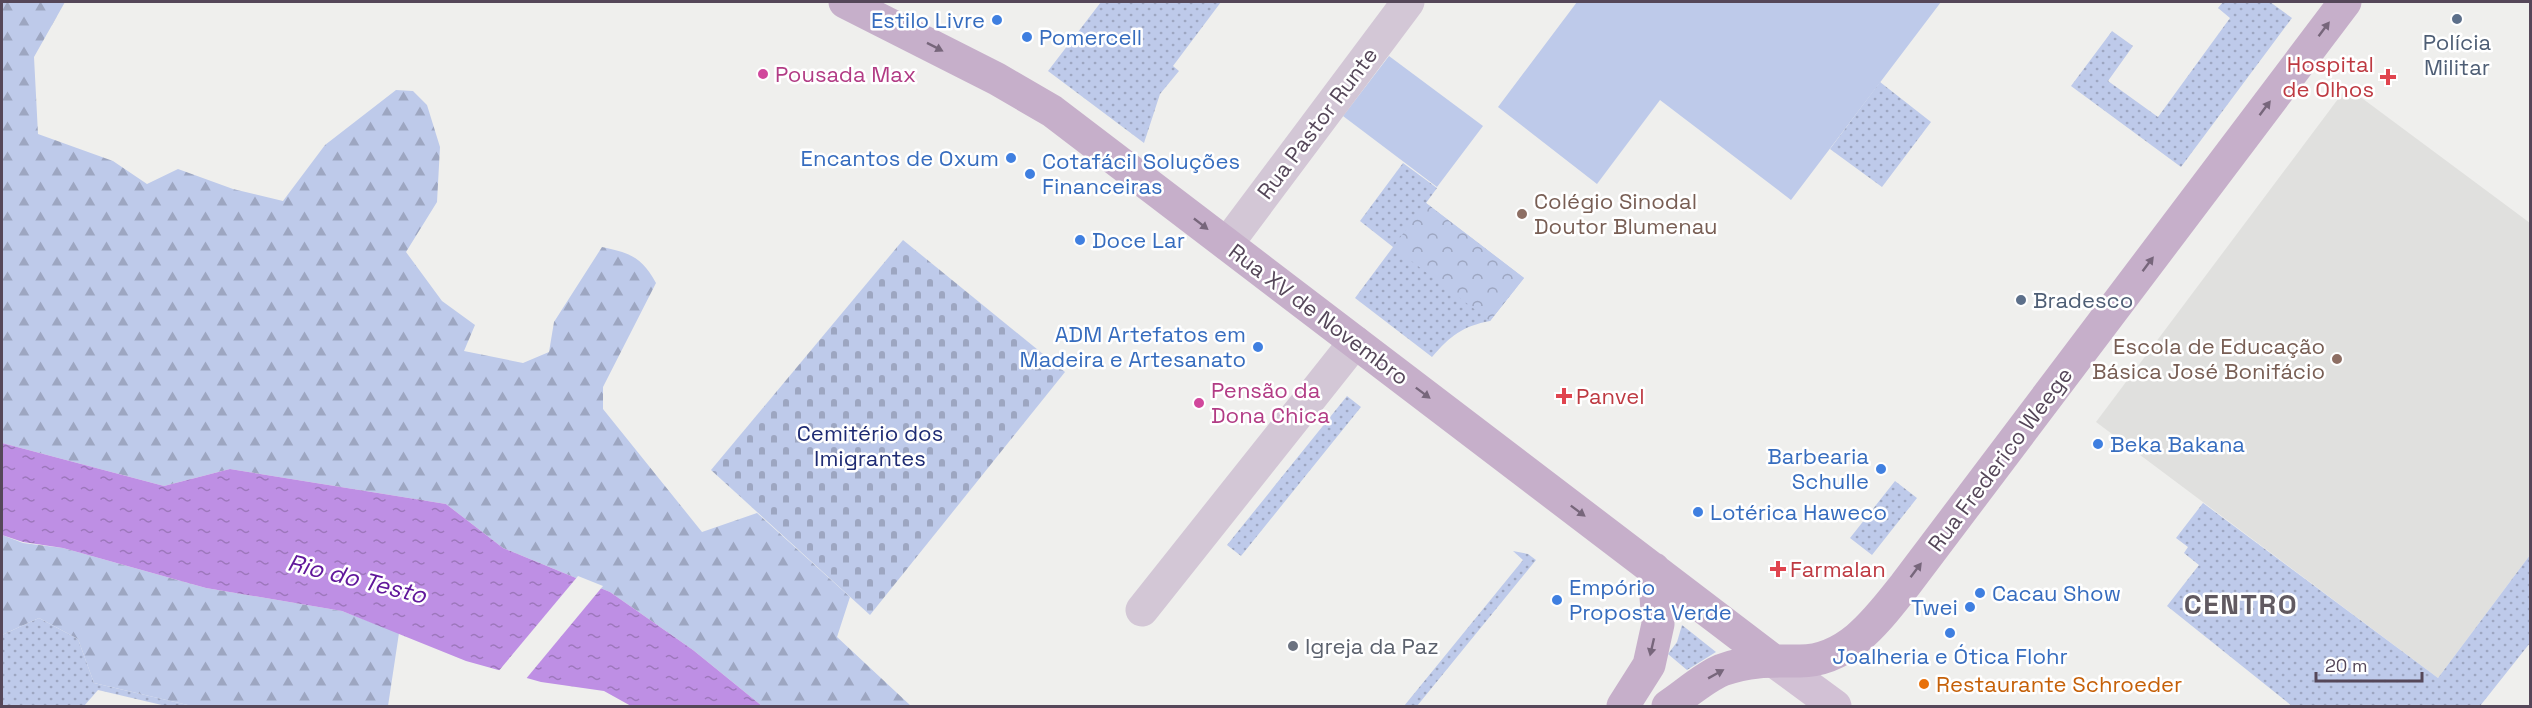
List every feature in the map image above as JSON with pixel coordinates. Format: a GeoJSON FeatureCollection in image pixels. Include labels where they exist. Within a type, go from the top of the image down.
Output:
{"type":"FeatureCollection","features":[{"type":"Feature","properties":{"kind":"main road","name":"Rua XV de Novembro"},"geometry":{"type":"LineString","coordinates":[[845,2],[997,79],[1052,111],[1771,659]]}},
{"type":"Feature","properties":{"kind":"main road","name":"Rua Frederico Weege"},"geometry":{"type":"LineString","coordinates":[[1668,706],[1719,671],[1771,659],[1802,661],[1822,657],[1858,638],[1880,616],[2345,2]]}},
{"type":"Feature","properties":{"kind":"main road"},"geometry":{"type":"LineString","coordinates":[[1623,706],[1649,664],[1658,624],[1654,569]]}},
{"type":"Feature","properties":{"kind":"main road"},"geometry":{"type":"LineString","coordinates":[[1771,659],[1835,706]]}},
{"type":"Feature","properties":{"kind":"street","name":"Rua Pastor Runte"},"geometry":{"type":"LineString","coordinates":[[1227,244],[1408,2]]}},
{"type":"Feature","properties":{"kind":"street"},"geometry":{"type":"LineString","coordinates":[[1142,610],[1355,342]]}},
{"type":"Feature","properties":{"kind":"shaded area","name":"Escola de Educação Básica José Bonifácio"},"geometry":{"type":"Polygon","coordinates":[[[2347,87],[2530,223],[2530,555],[2438,678],[2096,422],[2347,87]]]}},
{"type":"Feature","properties":{"kind":"green space"},"geometry":{"type":"Polygon","coordinates":[[[2,2],[65,2],[34,57],[38,134],[113,161],[147,184],[178,169],[233,189],[283,201],[325,145],[396,90],[413,91],[427,105],[440,147],[437,202],[406,252],[442,301],[475,325],[464,351],[523,363],[549,352],[554,322],[602,247],[628,254],[640,262],[656,283],[603,387],[603,409],[702,532],[757,513],[850,597],[837,637],[911,706],[762,706],[693,650],[610,592],[503,548],[446,504],[230,469],[164,486],[2,443],[2,2]]]}},
{"type":"Feature","properties":{"kind":"green space"},"geometry":{"type":"Polygon","coordinates":[[[1101,2],[1221,2],[1173,66],[1179,71],[1160,94],[1144,143],[1048,71],[1101,2]]]}},
{"type":"Feature","properties":{"kind":"green space"},"geometry":{"type":"Polygon","coordinates":[[[1577,2],[1941,2],[1791,200],[1660,100],[1597,184],[1498,107],[1577,2]]]}},
{"type":"Feature","properties":{"kind":"green space"},"geometry":{"type":"Polygon","coordinates":[[[2223,2],[2270,2],[2292,18],[2181,167],[2071,86],[2112,31],[2133,46],[2108,81],[2158,117],[2230,18],[2218,8],[2223,2]]]}},
{"type":"Feature","properties":{"kind":"green space"},"geometry":{"type":"Polygon","coordinates":[[[1389,56],[1483,126],[1437,187],[1343,116],[1389,56]]]}},
{"type":"Feature","properties":{"kind":"green space"},"geometry":{"type":"Polygon","coordinates":[[[1880,82],[1931,122],[1882,187],[1830,149],[1880,82]]]}},
{"type":"Feature","properties":{"kind":"green space"},"geometry":{"type":"Polygon","coordinates":[[[1403,163],[1437,188],[1426,203],[1524,278],[1490,321],[1458,333],[1432,357],[1355,298],[1393,247],[1360,221],[1403,163]]]}},
{"type":"Feature","properties":{"kind":"green space"},"geometry":{"type":"Polygon","coordinates":[[[1426,203],[1524,278],[1490,321],[1393,247],[1426,203]]]}},
{"type":"Feature","properties":{"kind":"green space","name":"Cemitério dos Imigrantes"},"geometry":{"type":"Polygon","coordinates":[[[903,240],[1065,372],[870,615],[711,470],[903,240]]]}},
{"type":"Feature","properties":{"kind":"green space"},"geometry":{"type":"Polygon","coordinates":[[[1347,396],[1361,407],[1241,556],[1227,545],[1347,396]]]}},
{"type":"Feature","properties":{"kind":"green space"},"geometry":{"type":"Polygon","coordinates":[[[1895,481],[1917,498],[1872,555],[1850,538],[1895,481]]]}},
{"type":"Feature","properties":{"kind":"green space"},"geometry":{"type":"Polygon","coordinates":[[[2203,503],[2438,678],[2530,555],[2530,643],[2480,706],[2292,706],[2167,606],[2199,565],[2184,553],[2188,547],[2176,538],[2203,503]]]}},
{"type":"Feature","properties":{"kind":"green space"},"geometry":{"type":"Polygon","coordinates":[[[2,535],[23,543],[63,548],[206,588],[342,611],[399,633],[388,706],[192,706],[94,683],[78,639],[39,618],[2,635],[2,535]]]}},
{"type":"Feature","properties":{"kind":"green space"},"geometry":{"type":"Polygon","coordinates":[[[1513,551],[1528,554],[1536,560],[1417,706],[1404,706],[1523,560],[1513,551]]]}},
{"type":"Feature","properties":{"kind":"green space"},"geometry":{"type":"Polygon","coordinates":[[[39,618],[78,639],[94,683],[192,706],[166,706],[98,690],[84,706],[2,706],[2,635],[39,618]]]}},
{"type":"Feature","properties":{"kind":"green space"},"geometry":{"type":"Polygon","coordinates":[[[1682,625],[1716,652],[1687,670],[1668,654],[1677,642],[1682,625]]]}},
{"type":"Feature","properties":{"kind":"water","name":"Rio do Testo"},"geometry":{"type":"Polygon","coordinates":[[[2,443],[164,486],[230,469],[446,504],[503,548],[610,592],[693,650],[762,706],[631,706],[604,691],[541,682],[466,661],[342,611],[206,588],[63,548],[23,542],[2,535],[2,443]]]}},
{"type":"Feature","properties":{"kind":"pier"},"geometry":{"type":"Polygon","coordinates":[[[578,576],[603,586],[525,680],[497,673],[578,576]]]}},
{"type":"Feature","properties":{"kind":"place","name":"Polícia Militar"},"geometry":{"type":"Point","coordinates":[2457,19]}},
{"type":"Feature","properties":{"kind":"place","name":"Estilo Livre"},"geometry":{"type":"Point","coordinates":[997,20]}},
{"type":"Feature","properties":{"kind":"place","name":"Pomercell"},"geometry":{"type":"Point","coordinates":[1027,37]}},
{"type":"Feature","properties":{"kind":"place","name":"Pousada Max"},"geometry":{"type":"Point","coordinates":[763,74]}},
{"type":"Feature","properties":{"kind":"place","name":"Hospital de Olhos"},"geometry":{"type":"Point","coordinates":[2388,77]}},
{"type":"Feature","properties":{"kind":"place","name":"Encantos de Oxum"},"geometry":{"type":"Point","coordinates":[1011,158]}},
{"type":"Feature","properties":{"kind":"place","name":"Cotafácil Soluções Financeiras"},"geometry":{"type":"Point","coordinates":[1030,174]}},
{"type":"Feature","properties":{"kind":"place","name":"Colégio Sinodal Doutor Blumenau"},"geometry":{"type":"Point","coordinates":[1522,214]}},
{"type":"Feature","properties":{"kind":"place","name":"Doce Lar"},"geometry":{"type":"Point","coordinates":[1080,240]}},
{"type":"Feature","properties":{"kind":"place","name":"Bradesco"},"geometry":{"type":"Point","coordinates":[2021,300]}},
{"type":"Feature","properties":{"kind":"place","name":"ADM Artefatos em Madeira e Artesanato"},"geometry":{"type":"Point","coordinates":[1258,347]}},
{"type":"Feature","properties":{"kind":"place","name":"Escola de Educação Básica José Bonifácio"},"geometry":{"type":"Point","coordinates":[2337,359]}},
{"type":"Feature","properties":{"kind":"place","name":"Panvel"},"geometry":{"type":"Point","coordinates":[1564,396]}},
{"type":"Feature","properties":{"kind":"place","name":"Pensão da Dona Chica"},"geometry":{"type":"Point","coordinates":[1199,403]}},
{"type":"Feature","properties":{"kind":"place","name":"Beka Bakana"},"geometry":{"type":"Point","coordinates":[2098,444]}},
{"type":"Feature","properties":{"kind":"place","name":"Barbearia Schulle"},"geometry":{"type":"Point","coordinates":[1881,469]}},
{"type":"Feature","properties":{"kind":"place","name":"Lotérica Haweco"},"geometry":{"type":"Point","coordinates":[1698,512]}},
{"type":"Feature","properties":{"kind":"place","name":"Farmalan"},"geometry":{"type":"Point","coordinates":[1778,569]}},
{"type":"Feature","properties":{"kind":"place","name":"Cacau Show"},"geometry":{"type":"Point","coordinates":[1980,593]}},
{"type":"Feature","properties":{"kind":"place","name":"Empório Proposta Verde"},"geometry":{"type":"Point","coordinates":[1557,600]}},
{"type":"Feature","properties":{"kind":"place","name":"Twei"},"geometry":{"type":"Point","coordinates":[1970,607]}},
{"type":"Feature","properties":{"kind":"place","name":"Joalheria e Ótica Flohr"},"geometry":{"type":"Point","coordinates":[1950,633]}},
{"type":"Feature","properties":{"kind":"place","name":"Igreja da Paz"},"geometry":{"type":"Point","coordinates":[1293,646]}},
{"type":"Feature","properties":{"kind":"place","name":"Restaurante Schroeder"},"geometry":{"type":"Point","coordinates":[1924,684]}},
{"type":"Feature","properties":{"kind":"district","name":"CENTRO"},"geometry":{"type":"Point","coordinates":[2241,604]}}]}
